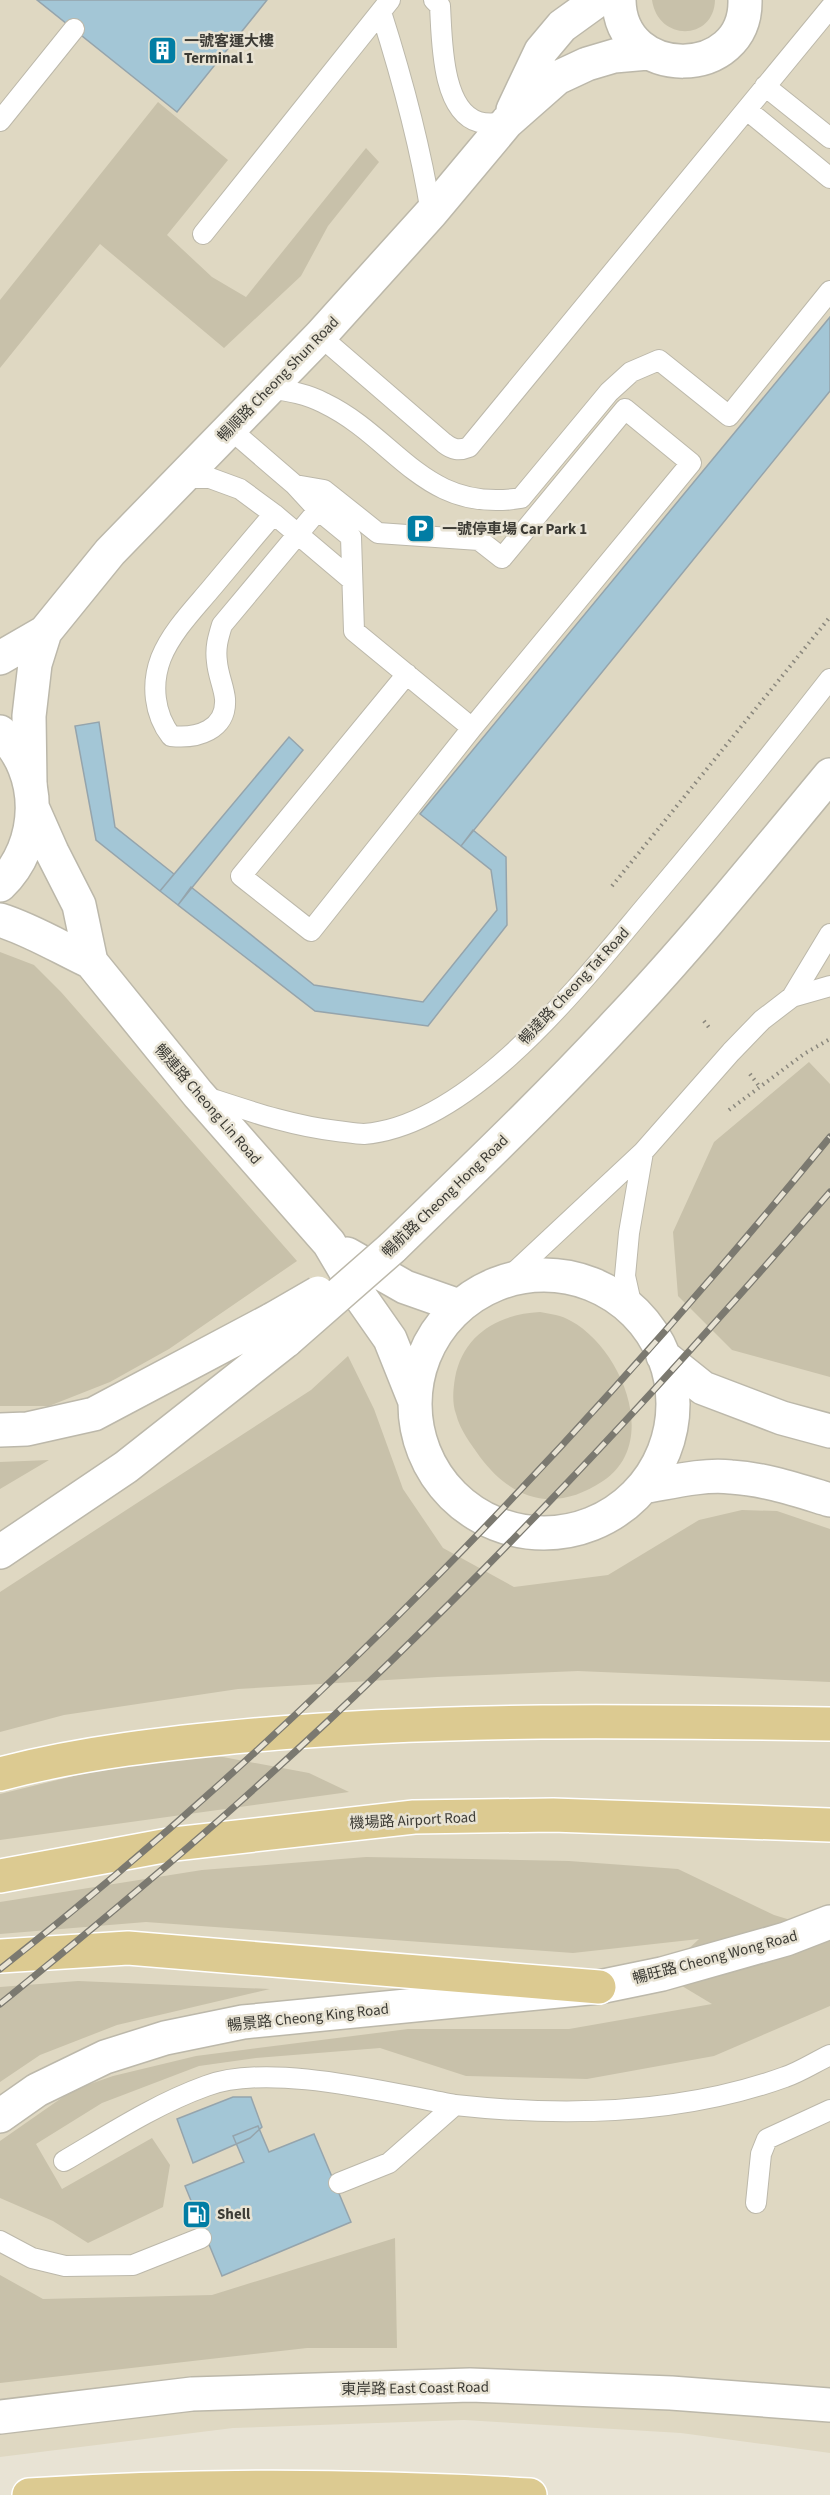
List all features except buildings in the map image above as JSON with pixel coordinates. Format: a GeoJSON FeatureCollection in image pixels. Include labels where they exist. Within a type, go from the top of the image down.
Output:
{"type":"FeatureCollection","features":[{"type":"Feature","properties":{"kind":"main road"},"geometry":{"type":"LineString","coordinates":[[0,1774],[114,1750],[349,1726],[498,1723],[830,1724]]}},
{"type":"Feature","properties":{"kind":"main road","name":"機場路 Airport Road"},"geometry":{"type":"LineString","coordinates":[[0,1876],[174,1844],[414,1817],[553,1815],[830,1825]]}},
{"type":"Feature","properties":{"kind":"main road"},"geometry":{"type":"LineString","coordinates":[[0,1956],[128,1948],[599,1987]]}},
{"type":"Feature","properties":{"kind":"main road"},"geometry":{"type":"LineString","coordinates":[[29,2495],[213,2486],[439,2490],[530,2495]]}},
{"type":"Feature","properties":{"kind":"street","name":"暢順路 Cheong Shun Road"},"geometry":{"type":"LineString","coordinates":[[507,122],[541,51],[561,26],[598,0]]}},
{"type":"Feature","properties":{"kind":"street"},"geometry":{"type":"LineString","coordinates":[[619,0],[624,23],[634,39],[648,53]]}},
{"type":"Feature","properties":{"kind":"street","name":"暢順路 Cheong Shun Road"},"geometry":{"type":"LineString","coordinates":[[0,658],[45,632],[110,552],[320,336],[431,213],[507,122],[557,78],[587,64],[614,56],[648,53],[675,62],[689,62],[716,53],[736,33],[742,20],[745,0]]}},
{"type":"Feature","properties":{"kind":"street","name":"暢順路 Cheong Shun Road"},"geometry":{"type":"LineString","coordinates":[[31,796],[29,716],[35,664],[45,632]]}},
{"type":"Feature","properties":{"kind":"street","name":"暢連路 Cheong Lin Road"},"geometry":{"type":"LineString","coordinates":[[0,732],[21,759],[31,796],[52,852],[79,905],[91,962]]}},
{"type":"Feature","properties":{"kind":"street","name":"暢航路 Cheong Hong Road"},"geometry":{"type":"LineString","coordinates":[[280,1330],[392,1248],[520,1123],[618,1023],[727,899],[830,775]]}},
{"type":"Feature","properties":{"kind":"street"},"geometry":{"type":"LineString","coordinates":[[0,885],[22,856],[30,833],[31,796]]}},
{"type":"Feature","properties":{"kind":"street","name":"暢連路 Cheong Lin Road"},"geometry":{"type":"LineString","coordinates":[[0,920],[22,927],[51,944],[91,962],[198,1094],[328,1243],[390,1340],[414,1399]]}},
{"type":"Feature","properties":{"kind":"street","name":"暢連路 Cheong Lin Road"},"geometry":{"type":"LineString","coordinates":[[328,1243],[405,1287],[459,1306]]}},
{"type":"Feature","properties":{"kind":"street"},"geometry":{"type":"LineString","coordinates":[[533,1275],[560,1276],[578,1280],[612,1294],[652,1333],[663,1356],[671,1390],[671,1427],[661,1458],[643,1487],[617,1512],[585,1528],[550,1534],[538,1533],[515,1530],[482,1518],[453,1497],[431,1468],[418,1435],[414,1399],[420,1364],[436,1332],[459,1306],[482,1289],[506,1280],[533,1275]]}},
{"type":"Feature","properties":{"kind":"street"},"geometry":{"type":"LineString","coordinates":[[0,1430],[27,1429],[94,1414],[280,1330]]}},
{"type":"Feature","properties":{"kind":"street"},"geometry":{"type":"LineString","coordinates":[[0,1552],[126,1467],[280,1330]]}},
{"type":"Feature","properties":{"kind":"street"},"geometry":{"type":"LineString","coordinates":[[663,1356],[703,1388],[782,1418],[830,1431]]}},
{"type":"Feature","properties":{"kind":"street"},"geometry":{"type":"LineString","coordinates":[[643,1487],[690,1478],[729,1476],[765,1481],[830,1500]]}},
{"type":"Feature","properties":{"kind":"street","name":"暢旺路 Cheong Wong Road"},"geometry":{"type":"LineString","coordinates":[[599,1987],[662,1974],[786,1939],[830,1922]]}},
{"type":"Feature","properties":{"kind":"street","name":"暢景路 Cheong King Road"},"geometry":{"type":"LineString","coordinates":[[0,2116],[37,2090],[105,2057],[165,2038],[243,2022],[599,1987]]}},
{"type":"Feature","properties":{"kind":"street","name":"東岸路 East Coast Road"},"geometry":{"type":"LineString","coordinates":[[0,2417],[192,2394],[470,2385],[671,2393],[830,2405]]}},
{"type":"Feature","properties":{"kind":"lane"},"geometry":{"type":"LineString","coordinates":[[561,26],[581,0]]}},
{"type":"Feature","properties":{"kind":"lane"},"geometry":{"type":"LineString","coordinates":[[441,2],[443,48],[450,87],[458,106],[468,116],[479,122],[493,124],[507,122]]}},
{"type":"Feature","properties":{"kind":"lane"},"geometry":{"type":"LineString","coordinates":[[385,6],[412,114],[431,213]]}},
{"type":"Feature","properties":{"kind":"lane"},"geometry":{"type":"LineString","coordinates":[[202,234],[385,6]]}},
{"type":"Feature","properties":{"kind":"lane"},"geometry":{"type":"LineString","coordinates":[[320,336],[452,449],[460,450],[469,447],[830,8]]}},
{"type":"Feature","properties":{"kind":"lane"},"geometry":{"type":"LineString","coordinates":[[0,121],[74,29]]}},
{"type":"Feature","properties":{"kind":"lane"},"geometry":{"type":"LineString","coordinates":[[765,86],[830,138]]}},
{"type":"Feature","properties":{"kind":"lane"},"geometry":{"type":"LineString","coordinates":[[747,110],[830,178]]}},
{"type":"Feature","properties":{"kind":"lane"},"geometry":{"type":"LineString","coordinates":[[270,388],[297,392],[324,403],[350,419],[420,476],[446,490],[497,502],[521,498],[609,392],[631,372],[659,360],[729,416],[830,291]]}},
{"type":"Feature","properties":{"kind":"lane"},"geometry":{"type":"LineString","coordinates":[[295,485],[324,489],[378,533],[479,540],[502,558],[626,409],[691,463],[472,728],[311,931],[241,876],[407,675]]}},
{"type":"Feature","properties":{"kind":"lane"},"geometry":{"type":"LineString","coordinates":[[230,429],[295,485],[318,510],[351,537],[354,631],[472,728]]}},
{"type":"Feature","properties":{"kind":"lane"},"geometry":{"type":"LineString","coordinates":[[183,478],[210,478],[240,489],[274,514],[351,580]]}},
{"type":"Feature","properties":{"kind":"lane"},"geometry":{"type":"LineString","coordinates":[[274,514],[182,622],[162,656],[155,682],[156,697],[161,723],[171,736],[200,735],[216,727],[223,714],[225,700],[217,663],[216,643],[222,625],[318,510]]}},
{"type":"Feature","properties":{"kind":"lane","name":"暢達路 Cheong Tat Road"},"geometry":{"type":"LineString","coordinates":[[198,1094],[254,1113],[318,1129],[363,1134],[399,1127],[430,1115],[486,1077],[544,1023],[595,967],[740,795],[830,679]]}},
{"type":"Feature","properties":{"kind":"lane"},"geometry":{"type":"LineString","coordinates":[[792,997],[830,934]]}},
{"type":"Feature","properties":{"kind":"lane"},"geometry":{"type":"LineString","coordinates":[[506,1280],[643,1152],[762,1020],[792,997],[830,986]]}},
{"type":"Feature","properties":{"kind":"lane"},"geometry":{"type":"LineString","coordinates":[[633,1312],[625,1276],[629,1233],[643,1152]]}},
{"type":"Feature","properties":{"kind":"lane"},"geometry":{"type":"LineString","coordinates":[[64,2160],[137,2118],[207,2085],[245,2078],[283,2077],[490,2109],[599,2113],[708,2100],[786,2077],[830,2055]]}},
{"type":"Feature","properties":{"kind":"lane"},"geometry":{"type":"LineString","coordinates":[[339,2183],[389,2163],[455,2105]]}},
{"type":"Feature","properties":{"kind":"lane"},"geometry":{"type":"LineString","coordinates":[[756,2203],[761,2154],[767,2139],[830,2110]]}},
{"type":"Feature","properties":{"kind":"lane"},"geometry":{"type":"LineString","coordinates":[[0,2241],[32,2258],[65,2266],[76,2266],[133,2265],[201,2238]]}},
{"type":"Feature","properties":{"kind":"path"},"geometry":{"type":"LineString","coordinates":[[612,886],[830,617]]}},
{"type":"Feature","properties":{"kind":"path"},"geometry":{"type":"LineString","coordinates":[[729,1110],[804,1054],[830,1039]]}},
{"type":"Feature","properties":{"kind":"shaded area"},"geometry":{"type":"Polygon","coordinates":[[[0,0],[830,0],[830,2453],[681,2433],[464,2420],[233,2428],[0,2457],[0,0]]]}},
{"type":"Feature","properties":{"kind":"shaded area"},"geometry":{"type":"Polygon","coordinates":[[[652,0],[715,0],[712,13],[706,23],[696,29],[685,31],[674,29],[664,23],[656,14],[652,0]]]}},
{"type":"Feature","properties":{"kind":"shaded area"},"geometry":{"type":"Polygon","coordinates":[[[158,102],[228,160],[167,235],[212,277],[246,297],[366,148],[379,162],[328,226],[301,276],[224,348],[100,244],[0,368],[0,300],[158,102]]]}},
{"type":"Feature","properties":{"kind":"shaded area"},"geometry":{"type":"Polygon","coordinates":[[[0,952],[34,965],[61,992],[297,1261],[169,1349],[110,1382],[49,1406],[0,1406],[0,952]]]}},
{"type":"Feature","properties":{"kind":"shaded area"},"geometry":{"type":"Polygon","coordinates":[[[809,1062],[830,1084],[830,1377],[732,1350],[678,1296],[673,1232],[714,1142],[809,1062]]]}},
{"type":"Feature","properties":{"kind":"shaded area"},"geometry":{"type":"Polygon","coordinates":[[[540,1312],[571,1321],[589,1334],[605,1352],[618,1373],[628,1397],[632,1421],[630,1444],[620,1464],[603,1481],[568,1497],[552,1499],[536,1498],[521,1492],[506,1484],[493,1472],[463,1431],[453,1401],[459,1363],[475,1338],[497,1322],[540,1312]]]}},
{"type":"Feature","properties":{"kind":"shaded area"},"geometry":{"type":"Polygon","coordinates":[[[348,1356],[374,1409],[403,1489],[443,1548],[514,1587],[608,1575],[699,1520],[742,1510],[777,1511],[830,1529],[830,1682],[578,1671],[437,1677],[238,1689],[64,1715],[0,1732],[0,1592],[311,1390],[348,1356]]]}},
{"type":"Feature","properties":{"kind":"shaded area"},"geometry":{"type":"Polygon","coordinates":[[[49,1460],[0,1489],[0,1462],[49,1460]]]}},
{"type":"Feature","properties":{"kind":"shaded area"},"geometry":{"type":"Polygon","coordinates":[[[207,1754],[309,1773],[349,1792],[0,1840],[0,1794],[86,1773],[207,1754]]]}},
{"type":"Feature","properties":{"kind":"shaded area"},"geometry":{"type":"Polygon","coordinates":[[[366,1857],[569,1861],[678,1869],[774,1915],[830,1932],[830,2006],[714,2056],[587,2079],[466,2076],[380,2048],[256,2058],[199,2066],[102,2103],[36,2144],[62,2189],[152,2138],[170,2165],[163,2207],[88,2243],[53,2221],[0,2198],[0,2141],[73,2090],[113,2076],[196,2056],[408,2029],[569,2029],[712,2004],[662,1974],[699,1939],[573,1953],[146,1922],[0,1934],[0,1902],[202,1870],[366,1857]]]}},
{"type":"Feature","properties":{"kind":"shaded area"},"geometry":{"type":"Polygon","coordinates":[[[78,1981],[270,1989],[117,2025],[40,2055],[0,2082],[0,1987],[78,1981]]]}},
{"type":"Feature","properties":{"kind":"shaded area"},"geometry":{"type":"Polygon","coordinates":[[[395,2238],[397,2348],[307,2348],[0,2383],[0,2275],[43,2299],[212,2295],[395,2238]]]}},
{"type":"Feature","properties":{"kind":"railway"},"geometry":{"type":"LineString","coordinates":[[0,1969],[114,1876],[225,1780],[438,1576],[639,1361],[830,1137]]}},
{"type":"Feature","properties":{"kind":"railway"},"geometry":{"type":"LineString","coordinates":[[0,2004],[223,1817],[405,1647],[479,1574],[623,1424],[830,1192]]}},
{"type":"Feature","properties":{"kind":"place","name":"一號客運大樓 Terminal 1"},"geometry":{"type":"Point","coordinates":[163,50]}},
{"type":"Feature","properties":{"kind":"place","name":"一號停車場 Car Park 1"},"geometry":{"type":"Point","coordinates":[421,529]}},
{"type":"Feature","properties":{"kind":"place","name":"Shell"},"geometry":{"type":"Point","coordinates":[196,2214]}}]}
